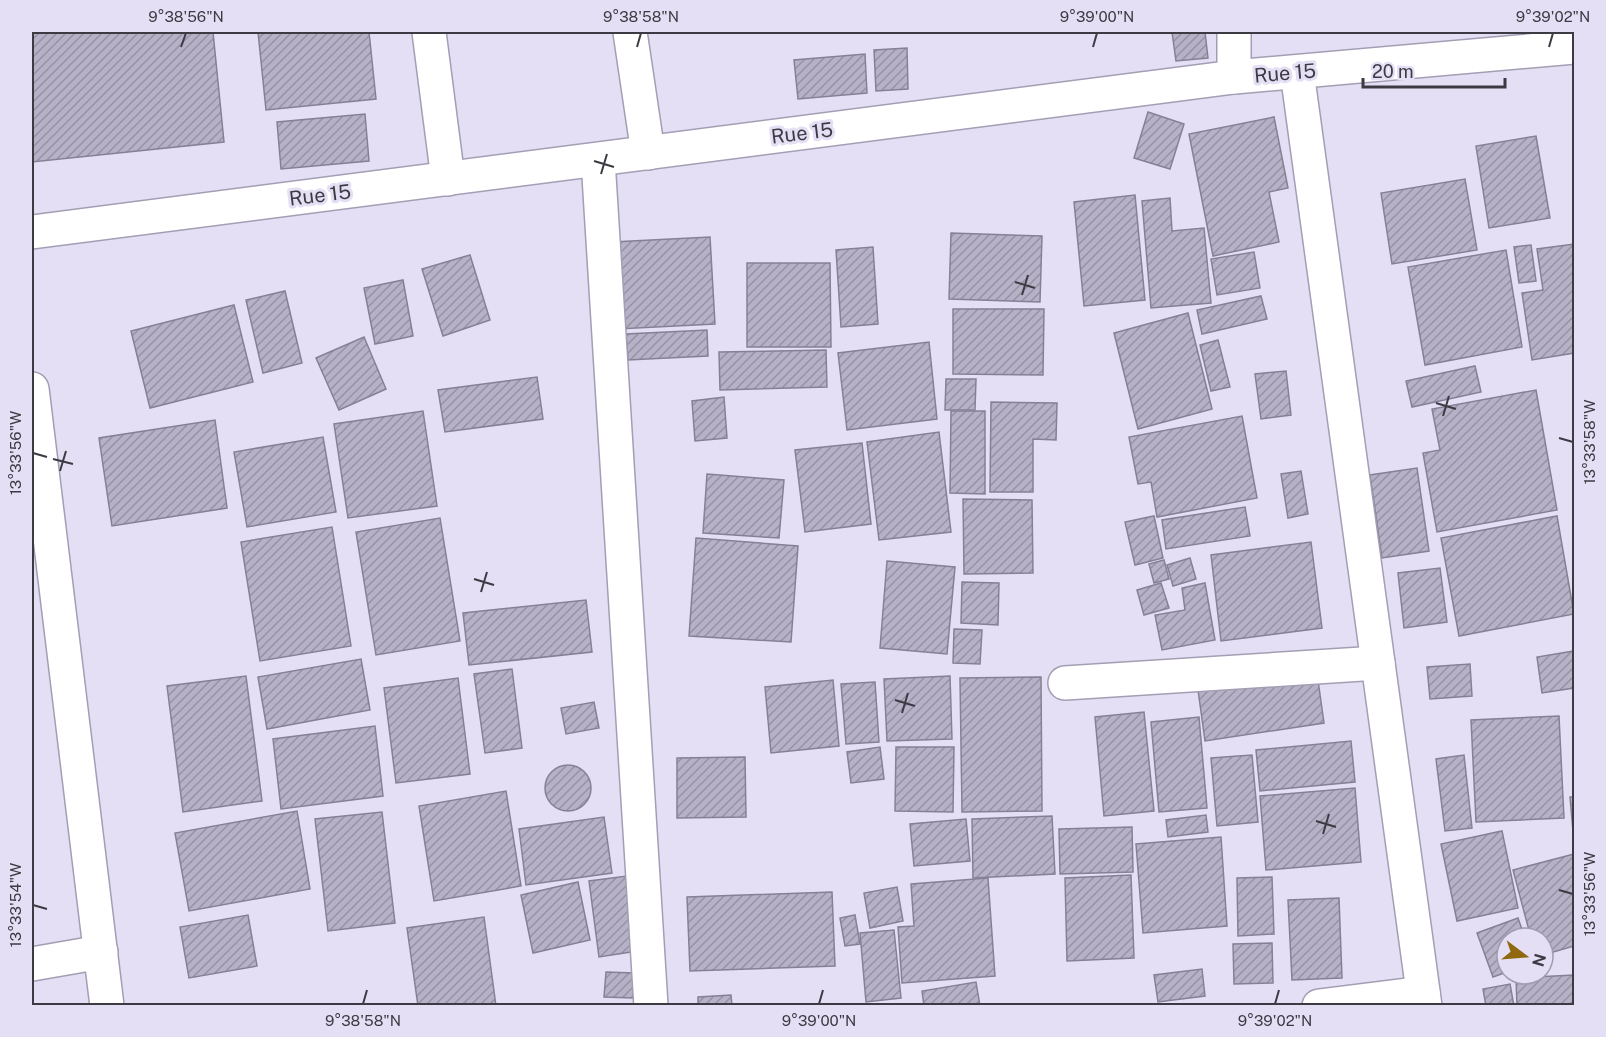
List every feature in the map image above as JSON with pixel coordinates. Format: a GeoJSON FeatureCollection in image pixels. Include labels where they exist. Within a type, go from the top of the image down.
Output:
{"type":"FeatureCollection","features":[{"type":"Feature","properties":{"kind":"street"},"geometry":{"type":"LineString","coordinates":[[429,32],[448,179]]}},
{"type":"Feature","properties":{"kind":"street"},"geometry":{"type":"LineString","coordinates":[[630,32],[648,153]]}},
{"type":"Feature","properties":{"kind":"street"},"geometry":{"type":"LineString","coordinates":[[1234,32],[1234,77]]}},
{"type":"Feature","properties":{"kind":"street","name":"Rue 15"},"geometry":{"type":"LineString","coordinates":[[32,232],[1234,77],[1575,47]]}},
{"type":"Feature","properties":{"kind":"street"},"geometry":{"type":"LineString","coordinates":[[1297,72],[1424,999],[1319,1005]]}},
{"type":"Feature","properties":{"kind":"street"},"geometry":{"type":"LineString","coordinates":[[598,160],[651,1005]]}},
{"type":"Feature","properties":{"kind":"street"},"geometry":{"type":"LineString","coordinates":[[32,389],[107,1005]]}},
{"type":"Feature","properties":{"kind":"street"},"geometry":{"type":"LineString","coordinates":[[1065,682],[1378,663]]}},
{"type":"Feature","properties":{"kind":"street"},"geometry":{"type":"LineString","coordinates":[[32,964],[101,952]]}},
{"type":"Feature","properties":{"kind":"building"},"geometry":{"type":"Polygon","coordinates":[[[213,32],[224,142],[32,162],[32,33],[213,32]]]}},
{"type":"Feature","properties":{"kind":"building"},"geometry":{"type":"Polygon","coordinates":[[[258,32],[369,32],[376,99],[266,110],[258,32]]]}},
{"type":"Feature","properties":{"kind":"building"},"geometry":{"type":"Polygon","coordinates":[[[1172,32],[1205,32],[1208,58],[1176,61],[1172,32]]]}},
{"type":"Feature","properties":{"kind":"building"},"geometry":{"type":"Polygon","coordinates":[[[907,48],[908,89],[876,91],[874,50],[907,48]]]}},
{"type":"Feature","properties":{"kind":"building"},"geometry":{"type":"Polygon","coordinates":[[[865,54],[867,93],[798,99],[794,60],[865,54]]]}},
{"type":"Feature","properties":{"kind":"building"},"geometry":{"type":"Polygon","coordinates":[[[1148,112],[1184,124],[1170,169],[1134,158],[1148,112]]]}},
{"type":"Feature","properties":{"kind":"building"},"geometry":{"type":"Polygon","coordinates":[[[365,114],[369,161],[281,169],[277,122],[365,114]]]}},
{"type":"Feature","properties":{"kind":"building"},"geometry":{"type":"Polygon","coordinates":[[[1274,117],[1288,188],[1269,192],[1279,242],[1213,256],[1189,134],[1274,117]]]}},
{"type":"Feature","properties":{"kind":"building"},"geometry":{"type":"Polygon","coordinates":[[[1536,136],[1550,218],[1489,228],[1476,146],[1536,136]]]}},
{"type":"Feature","properties":{"kind":"building"},"geometry":{"type":"Polygon","coordinates":[[[1465,179],[1477,250],[1392,264],[1381,193],[1465,179]]]}},
{"type":"Feature","properties":{"kind":"building"},"geometry":{"type":"Polygon","coordinates":[[[1135,195],[1145,300],[1084,306],[1074,202],[1135,195]]]}},
{"type":"Feature","properties":{"kind":"building"},"geometry":{"type":"Polygon","coordinates":[[[1170,198],[1172,231],[1204,228],[1211,303],[1151,308],[1142,201],[1170,198]]]}},
{"type":"Feature","properties":{"kind":"building"},"geometry":{"type":"Polygon","coordinates":[[[951,233],[1042,236],[1040,302],[949,299],[951,233]]]}},
{"type":"Feature","properties":{"kind":"building"},"geometry":{"type":"Polygon","coordinates":[[[710,237],[715,324],[617,329],[612,242],[710,237]]]}},
{"type":"Feature","properties":{"kind":"building"},"geometry":{"type":"Polygon","coordinates":[[[1574,244],[1574,353],[1532,360],[1522,293],[1543,290],[1537,249],[1574,244]]]}},
{"type":"Feature","properties":{"kind":"building"},"geometry":{"type":"Polygon","coordinates":[[[1531,245],[1536,281],[1519,283],[1514,247],[1531,245]]]}},
{"type":"Feature","properties":{"kind":"building"},"geometry":{"type":"Polygon","coordinates":[[[873,247],[878,324],[841,327],[836,250],[873,247]]]}},
{"type":"Feature","properties":{"kind":"building"},"geometry":{"type":"Polygon","coordinates":[[[1506,250],[1522,347],[1425,365],[1408,267],[1506,250]]]}},
{"type":"Feature","properties":{"kind":"building"},"geometry":{"type":"Polygon","coordinates":[[[1254,252],[1260,288],[1217,295],[1211,259],[1254,252]]]}},
{"type":"Feature","properties":{"kind":"building"},"geometry":{"type":"Polygon","coordinates":[[[470,255],[490,320],[443,336],[422,269],[470,255]]]}},
{"type":"Feature","properties":{"kind":"building"},"geometry":{"type":"Polygon","coordinates":[[[747,263],[830,263],[831,347],[747,347],[747,263]]]}},
{"type":"Feature","properties":{"kind":"building"},"geometry":{"type":"Polygon","coordinates":[[[403,280],[413,336],[375,344],[364,288],[403,280]]]}},
{"type":"Feature","properties":{"kind":"building"},"geometry":{"type":"Polygon","coordinates":[[[285,291],[302,363],[263,373],[246,300],[285,291]]]}},
{"type":"Feature","properties":{"kind":"building"},"geometry":{"type":"Polygon","coordinates":[[[1261,296],[1267,319],[1202,334],[1197,310],[1261,296]]]}},
{"type":"Feature","properties":{"kind":"building"},"geometry":{"type":"Polygon","coordinates":[[[234,305],[253,382],[150,408],[131,331],[234,305]]]}},
{"type":"Feature","properties":{"kind":"building"},"geometry":{"type":"Polygon","coordinates":[[[953,309],[1044,309],[1043,375],[953,374],[953,309]]]}},
{"type":"Feature","properties":{"kind":"building"},"geometry":{"type":"Polygon","coordinates":[[[1188,313],[1212,409],[1138,429],[1114,333],[1188,313]]]}},
{"type":"Feature","properties":{"kind":"building"},"geometry":{"type":"Polygon","coordinates":[[[707,330],[708,356],[628,360],[626,334],[707,330]]]}},
{"type":"Feature","properties":{"kind":"building"},"geometry":{"type":"Polygon","coordinates":[[[364,337],[386,389],[339,410],[316,358],[364,337]]]}},
{"type":"Feature","properties":{"kind":"building"},"geometry":{"type":"Polygon","coordinates":[[[1218,340],[1230,387],[1211,391],[1200,345],[1218,340]]]}},
{"type":"Feature","properties":{"kind":"building"},"geometry":{"type":"Polygon","coordinates":[[[929,342],[937,419],[847,430],[838,353],[929,342]]]}},
{"type":"Feature","properties":{"kind":"building"},"geometry":{"type":"Polygon","coordinates":[[[826,350],[827,387],[720,390],[719,352],[826,350]]]}},
{"type":"Feature","properties":{"kind":"building"},"geometry":{"type":"Polygon","coordinates":[[[1475,366],[1481,392],[1412,407],[1406,381],[1475,366]]]}},
{"type":"Feature","properties":{"kind":"building"},"geometry":{"type":"Polygon","coordinates":[[[1286,371],[1291,415],[1261,419],[1255,374],[1286,371]]]}},
{"type":"Feature","properties":{"kind":"building"},"geometry":{"type":"Polygon","coordinates":[[[537,377],[543,419],[445,432],[438,390],[537,377]]]}},
{"type":"Feature","properties":{"kind":"building"},"geometry":{"type":"Polygon","coordinates":[[[946,379],[976,379],[975,410],[945,410],[946,379]]]}},
{"type":"Feature","properties":{"kind":"building"},"geometry":{"type":"Polygon","coordinates":[[[1536,390],[1557,510],[1437,532],[1423,453],[1440,450],[1432,409],[1536,390]]]}},
{"type":"Feature","properties":{"kind":"building"},"geometry":{"type":"Polygon","coordinates":[[[724,397],[727,438],[695,441],[692,401],[724,397]]]}},
{"type":"Feature","properties":{"kind":"building"},"geometry":{"type":"Polygon","coordinates":[[[991,402],[1057,403],[1056,440],[1033,439],[1033,492],[990,492],[991,402]]]}},
{"type":"Feature","properties":{"kind":"building"},"geometry":{"type":"Polygon","coordinates":[[[423,411],[437,506],[348,518],[334,424],[423,411]]]}},
{"type":"Feature","properties":{"kind":"building"},"geometry":{"type":"Polygon","coordinates":[[[951,411],[985,411],[985,494],[950,493],[951,411]]]}},
{"type":"Feature","properties":{"kind":"building"},"geometry":{"type":"Polygon","coordinates":[[[1242,416],[1257,498],[1157,517],[1151,482],[1138,484],[1129,437],[1242,416]]]}},
{"type":"Feature","properties":{"kind":"building"},"geometry":{"type":"Polygon","coordinates":[[[215,420],[227,508],[112,526],[99,438],[215,420]]]}},
{"type":"Feature","properties":{"kind":"building"},"geometry":{"type":"Polygon","coordinates":[[[939,432],[951,532],[879,540],[867,442],[939,432]]]}},
{"type":"Feature","properties":{"kind":"building"},"geometry":{"type":"Polygon","coordinates":[[[323,437],[336,512],[247,527],[234,452],[323,437]]]}},
{"type":"Feature","properties":{"kind":"building"},"geometry":{"type":"Polygon","coordinates":[[[862,443],[871,524],[805,532],[795,450],[862,443]]]}},
{"type":"Feature","properties":{"kind":"building"},"geometry":{"type":"Polygon","coordinates":[[[1417,468],[1429,551],[1382,558],[1370,475],[1417,468]]]}},
{"type":"Feature","properties":{"kind":"building"},"geometry":{"type":"Polygon","coordinates":[[[1301,471],[1308,514],[1288,518],[1281,474],[1301,471]]]}},
{"type":"Feature","properties":{"kind":"building"},"geometry":{"type":"Polygon","coordinates":[[[707,474],[784,480],[779,538],[703,533],[707,474]]]}},
{"type":"Feature","properties":{"kind":"building"},"geometry":{"type":"Polygon","coordinates":[[[963,499],[1032,500],[1033,573],[964,574],[963,499]]]}},
{"type":"Feature","properties":{"kind":"building"},"geometry":{"type":"Polygon","coordinates":[[[1245,507],[1250,536],[1166,549],[1162,520],[1245,507]]]}},
{"type":"Feature","properties":{"kind":"building"},"geometry":{"type":"Polygon","coordinates":[[[1154,516],[1163,558],[1135,565],[1125,522],[1154,516]]]}},
{"type":"Feature","properties":{"kind":"building"},"geometry":{"type":"Polygon","coordinates":[[[1557,516],[1574,614],[1459,636],[1441,538],[1557,516]]]}},
{"type":"Feature","properties":{"kind":"building"},"geometry":{"type":"Polygon","coordinates":[[[440,518],[460,641],[376,655],[356,532],[440,518]]]}},
{"type":"Feature","properties":{"kind":"building"},"geometry":{"type":"Polygon","coordinates":[[[332,527],[351,646],[260,661],[241,542],[332,527]]]}},
{"type":"Feature","properties":{"kind":"building"},"geometry":{"type":"Polygon","coordinates":[[[696,538],[798,546],[791,642],[689,636],[696,538]]]}},
{"type":"Feature","properties":{"kind":"building"},"geometry":{"type":"Polygon","coordinates":[[[1311,542],[1322,628],[1221,641],[1211,555],[1311,542]]]}},
{"type":"Feature","properties":{"kind":"building"},"geometry":{"type":"Polygon","coordinates":[[[1190,558],[1196,579],[1173,586],[1167,565],[1190,558]]]}},
{"type":"Feature","properties":{"kind":"building"},"geometry":{"type":"Polygon","coordinates":[[[1164,560],[1169,579],[1154,583],[1149,564],[1164,560]]]}},
{"type":"Feature","properties":{"kind":"building"},"geometry":{"type":"Polygon","coordinates":[[[887,561],[955,567],[947,654],[880,648],[887,561]]]}},
{"type":"Feature","properties":{"kind":"building"},"geometry":{"type":"Polygon","coordinates":[[[1440,568],[1447,622],[1404,628],[1398,573],[1440,568]]]}},
{"type":"Feature","properties":{"kind":"building"},"geometry":{"type":"Polygon","coordinates":[[[962,582],[999,583],[998,625],[961,623],[962,582]]]}},
{"type":"Feature","properties":{"kind":"building"},"geometry":{"type":"Polygon","coordinates":[[[1161,583],[1169,608],[1144,615],[1137,590],[1161,583]]]}},
{"type":"Feature","properties":{"kind":"building"},"geometry":{"type":"Polygon","coordinates":[[[1205,583],[1215,640],[1162,650],[1155,615],[1185,610],[1182,588],[1205,583]]]}},
{"type":"Feature","properties":{"kind":"building"},"geometry":{"type":"Polygon","coordinates":[[[586,600],[592,652],[469,665],[463,613],[586,600]]]}},
{"type":"Feature","properties":{"kind":"building"},"geometry":{"type":"Polygon","coordinates":[[[954,629],[982,630],[980,664],[953,663],[954,629]]]}},
{"type":"Feature","properties":{"kind":"building"},"geometry":{"type":"Polygon","coordinates":[[[1574,651],[1574,688],[1542,693],[1537,657],[1574,651]]]}},
{"type":"Feature","properties":{"kind":"building"},"geometry":{"type":"Polygon","coordinates":[[[361,659],[370,710],[267,729],[258,677],[361,659]]]}},
{"type":"Feature","properties":{"kind":"building"},"geometry":{"type":"Polygon","coordinates":[[[1470,664],[1472,696],[1430,699],[1427,667],[1470,664]]]}},
{"type":"Feature","properties":{"kind":"building"},"geometry":{"type":"Polygon","coordinates":[[[512,669],[522,748],[485,753],[474,674],[512,669]]]}},
{"type":"Feature","properties":{"kind":"building"},"geometry":{"type":"Polygon","coordinates":[[[1317,673],[1324,723],[1205,741],[1198,690],[1317,673]]]}},
{"type":"Feature","properties":{"kind":"building"},"geometry":{"type":"Polygon","coordinates":[[[246,676],[262,801],[183,812],[167,686],[246,676]]]}},
{"type":"Feature","properties":{"kind":"building"},"geometry":{"type":"Polygon","coordinates":[[[950,676],[952,739],[887,741],[884,679],[950,676]]]}},
{"type":"Feature","properties":{"kind":"building"},"geometry":{"type":"Polygon","coordinates":[[[1041,677],[1042,811],[962,812],[960,678],[1041,677]]]}},
{"type":"Feature","properties":{"kind":"building"},"geometry":{"type":"Polygon","coordinates":[[[458,678],[470,774],[396,783],[384,688],[458,678]]]}},
{"type":"Feature","properties":{"kind":"building"},"geometry":{"type":"Polygon","coordinates":[[[833,680],[839,746],[771,753],[765,687],[833,680]]]}},
{"type":"Feature","properties":{"kind":"building"},"geometry":{"type":"Polygon","coordinates":[[[875,682],[879,742],[846,744],[841,684],[875,682]]]}},
{"type":"Feature","properties":{"kind":"building"},"geometry":{"type":"Polygon","coordinates":[[[594,702],[599,728],[566,734],[561,708],[594,702]]]}},
{"type":"Feature","properties":{"kind":"building"},"geometry":{"type":"Polygon","coordinates":[[[1144,712],[1154,811],[1104,816],[1095,717],[1144,712]]]}},
{"type":"Feature","properties":{"kind":"building"},"geometry":{"type":"Polygon","coordinates":[[[1559,716],[1564,818],[1476,822],[1471,720],[1559,716]]]}},
{"type":"Feature","properties":{"kind":"building"},"geometry":{"type":"Polygon","coordinates":[[[1199,717],[1207,808],[1159,812],[1151,722],[1199,717]]]}},
{"type":"Feature","properties":{"kind":"building"},"geometry":{"type":"Polygon","coordinates":[[[375,726],[383,796],[281,809],[273,739],[375,726]]]}},
{"type":"Feature","properties":{"kind":"building"},"geometry":{"type":"Polygon","coordinates":[[[1351,741],[1355,782],[1260,791],[1256,750],[1351,741]]]}},
{"type":"Feature","properties":{"kind":"building"},"geometry":{"type":"Polygon","coordinates":[[[880,747],[884,779],[851,783],[847,752],[880,747]]]}},
{"type":"Feature","properties":{"kind":"building"},"geometry":{"type":"Polygon","coordinates":[[[896,747],[954,747],[953,812],[895,811],[896,747]]]}},
{"type":"Feature","properties":{"kind":"building"},"geometry":{"type":"Polygon","coordinates":[[[1252,755],[1258,822],[1217,826],[1211,758],[1252,755]]]}},
{"type":"Feature","properties":{"kind":"building"},"geometry":{"type":"Polygon","coordinates":[[[1464,755],[1472,828],[1445,831],[1436,759],[1464,755]]]}},
{"type":"Feature","properties":{"kind":"building"},"geometry":{"type":"Polygon","coordinates":[[[745,757],[746,817],[677,818],[677,758],[745,757]]]}},
{"type":"Feature","properties":{"kind":"building"},"geometry":{"type":"Polygon","coordinates":[[[568,765],[577,766],[585,771],[590,779],[590,797],[585,805],[577,810],[568,811],[559,810],[551,805],[546,797],[545,788],[546,779],[551,771],[559,766],[568,765]]]}},
{"type":"Feature","properties":{"kind":"building"},"geometry":{"type":"Polygon","coordinates":[[[1355,788],[1361,862],[1266,870],[1260,796],[1355,788]]]}},
{"type":"Feature","properties":{"kind":"building"},"geometry":{"type":"Polygon","coordinates":[[[506,791],[521,886],[434,901],[419,806],[506,791]]]}},
{"type":"Feature","properties":{"kind":"building"},"geometry":{"type":"Polygon","coordinates":[[[1570,797],[1574,797],[1574,843],[1570,797]]]}},
{"type":"Feature","properties":{"kind":"building"},"geometry":{"type":"Polygon","coordinates":[[[297,811],[310,889],[189,911],[175,833],[297,811]]]}},
{"type":"Feature","properties":{"kind":"building"},"geometry":{"type":"Polygon","coordinates":[[[382,812],[395,923],[328,931],[315,819],[382,812]]]}},
{"type":"Feature","properties":{"kind":"building"},"geometry":{"type":"Polygon","coordinates":[[[1206,815],[1208,832],[1168,837],[1166,820],[1206,815]]]}},
{"type":"Feature","properties":{"kind":"building"},"geometry":{"type":"Polygon","coordinates":[[[1052,816],[1055,874],[973,878],[972,819],[1052,816]]]}},
{"type":"Feature","properties":{"kind":"building"},"geometry":{"type":"Polygon","coordinates":[[[604,817],[612,873],[526,885],[519,829],[604,817]]]}},
{"type":"Feature","properties":{"kind":"building"},"geometry":{"type":"Polygon","coordinates":[[[966,819],[970,861],[914,866],[910,824],[966,819]]]}},
{"type":"Feature","properties":{"kind":"building"},"geometry":{"type":"Polygon","coordinates":[[[1132,827],[1133,872],[1060,874],[1059,829],[1132,827]]]}},
{"type":"Feature","properties":{"kind":"building"},"geometry":{"type":"Polygon","coordinates":[[[1502,831],[1518,908],[1457,921],[1441,844],[1502,831]]]}},
{"type":"Feature","properties":{"kind":"building"},"geometry":{"type":"Polygon","coordinates":[[[1221,837],[1227,926],[1143,933],[1136,844],[1221,837]]]}},
{"type":"Feature","properties":{"kind":"building"},"geometry":{"type":"Polygon","coordinates":[[[1574,854],[1574,946],[1555,952],[1555,926],[1528,926],[1513,870],[1574,854]]]}},
{"type":"Feature","properties":{"kind":"building"},"geometry":{"type":"Polygon","coordinates":[[[1131,875],[1134,958],[1067,961],[1065,878],[1131,875]]]}},
{"type":"Feature","properties":{"kind":"building"},"geometry":{"type":"Polygon","coordinates":[[[627,876],[637,951],[599,957],[589,881],[627,876]]]}},
{"type":"Feature","properties":{"kind":"building"},"geometry":{"type":"Polygon","coordinates":[[[1272,877],[1274,934],[1238,936],[1237,878],[1272,877]]]}},
{"type":"Feature","properties":{"kind":"building"},"geometry":{"type":"Polygon","coordinates":[[[988,878],[995,976],[902,983],[898,927],[914,926],[911,884],[988,878]]]}},
{"type":"Feature","properties":{"kind":"building"},"geometry":{"type":"Polygon","coordinates":[[[578,882],[590,940],[533,953],[521,895],[578,882]]]}},
{"type":"Feature","properties":{"kind":"building"},"geometry":{"type":"Polygon","coordinates":[[[897,887],[903,921],[870,928],[864,893],[897,887]]]}},
{"type":"Feature","properties":{"kind":"building"},"geometry":{"type":"Polygon","coordinates":[[[832,892],[835,966],[690,971],[687,897],[832,892]]]}},
{"type":"Feature","properties":{"kind":"building"},"geometry":{"type":"Polygon","coordinates":[[[1339,898],[1342,978],[1292,980],[1288,900],[1339,898]]]}},
{"type":"Feature","properties":{"kind":"building"},"geometry":{"type":"Polygon","coordinates":[[[248,915],[257,966],[189,978],[180,927],[248,915]]]}},
{"type":"Feature","properties":{"kind":"building"},"geometry":{"type":"Polygon","coordinates":[[[855,915],[860,944],[845,946],[840,918],[855,915]]]}},
{"type":"Feature","properties":{"kind":"building"},"geometry":{"type":"Polygon","coordinates":[[[484,917],[496,1006],[418,1006],[407,928],[484,917]]]}},
{"type":"Feature","properties":{"kind":"building"},"geometry":{"type":"Polygon","coordinates":[[[1518,918],[1521,926],[1496,926],[1518,918]]]}},
{"type":"Feature","properties":{"kind":"building"},"geometry":{"type":"Polygon","coordinates":[[[1495,926],[1495,976],[1493,977],[1477,933],[1495,926]]]}},
{"type":"Feature","properties":{"kind":"building"},"geometry":{"type":"Polygon","coordinates":[[[894,930],[901,998],[866,1002],[860,933],[894,930]]]}},
{"type":"Feature","properties":{"kind":"building"},"geometry":{"type":"Polygon","coordinates":[[[1272,943],[1273,983],[1234,984],[1233,944],[1272,943]]]}},
{"type":"Feature","properties":{"kind":"building"},"geometry":{"type":"Polygon","coordinates":[[[1202,969],[1205,996],[1158,1002],[1154,975],[1202,969]]]}},
{"type":"Feature","properties":{"kind":"building"},"geometry":{"type":"Polygon","coordinates":[[[606,972],[634,973],[633,998],[604,997],[606,972]]]}},
{"type":"Feature","properties":{"kind":"building"},"geometry":{"type":"Polygon","coordinates":[[[1574,975],[1574,1006],[1517,1006],[1516,986],[1555,986],[1555,976],[1574,975]]]}},
{"type":"Feature","properties":{"kind":"building"},"geometry":{"type":"Polygon","coordinates":[[[976,982],[980,1006],[924,1006],[922,991],[976,982]]]}},
{"type":"Feature","properties":{"kind":"building"},"geometry":{"type":"Polygon","coordinates":[[[1510,986],[1514,1006],[1486,1006],[1483,989],[1510,986]]]}},
{"type":"Feature","properties":{"kind":"building"},"geometry":{"type":"Polygon","coordinates":[[[731,995],[732,1006],[698,1006],[698,997],[731,995]]]}}]}
